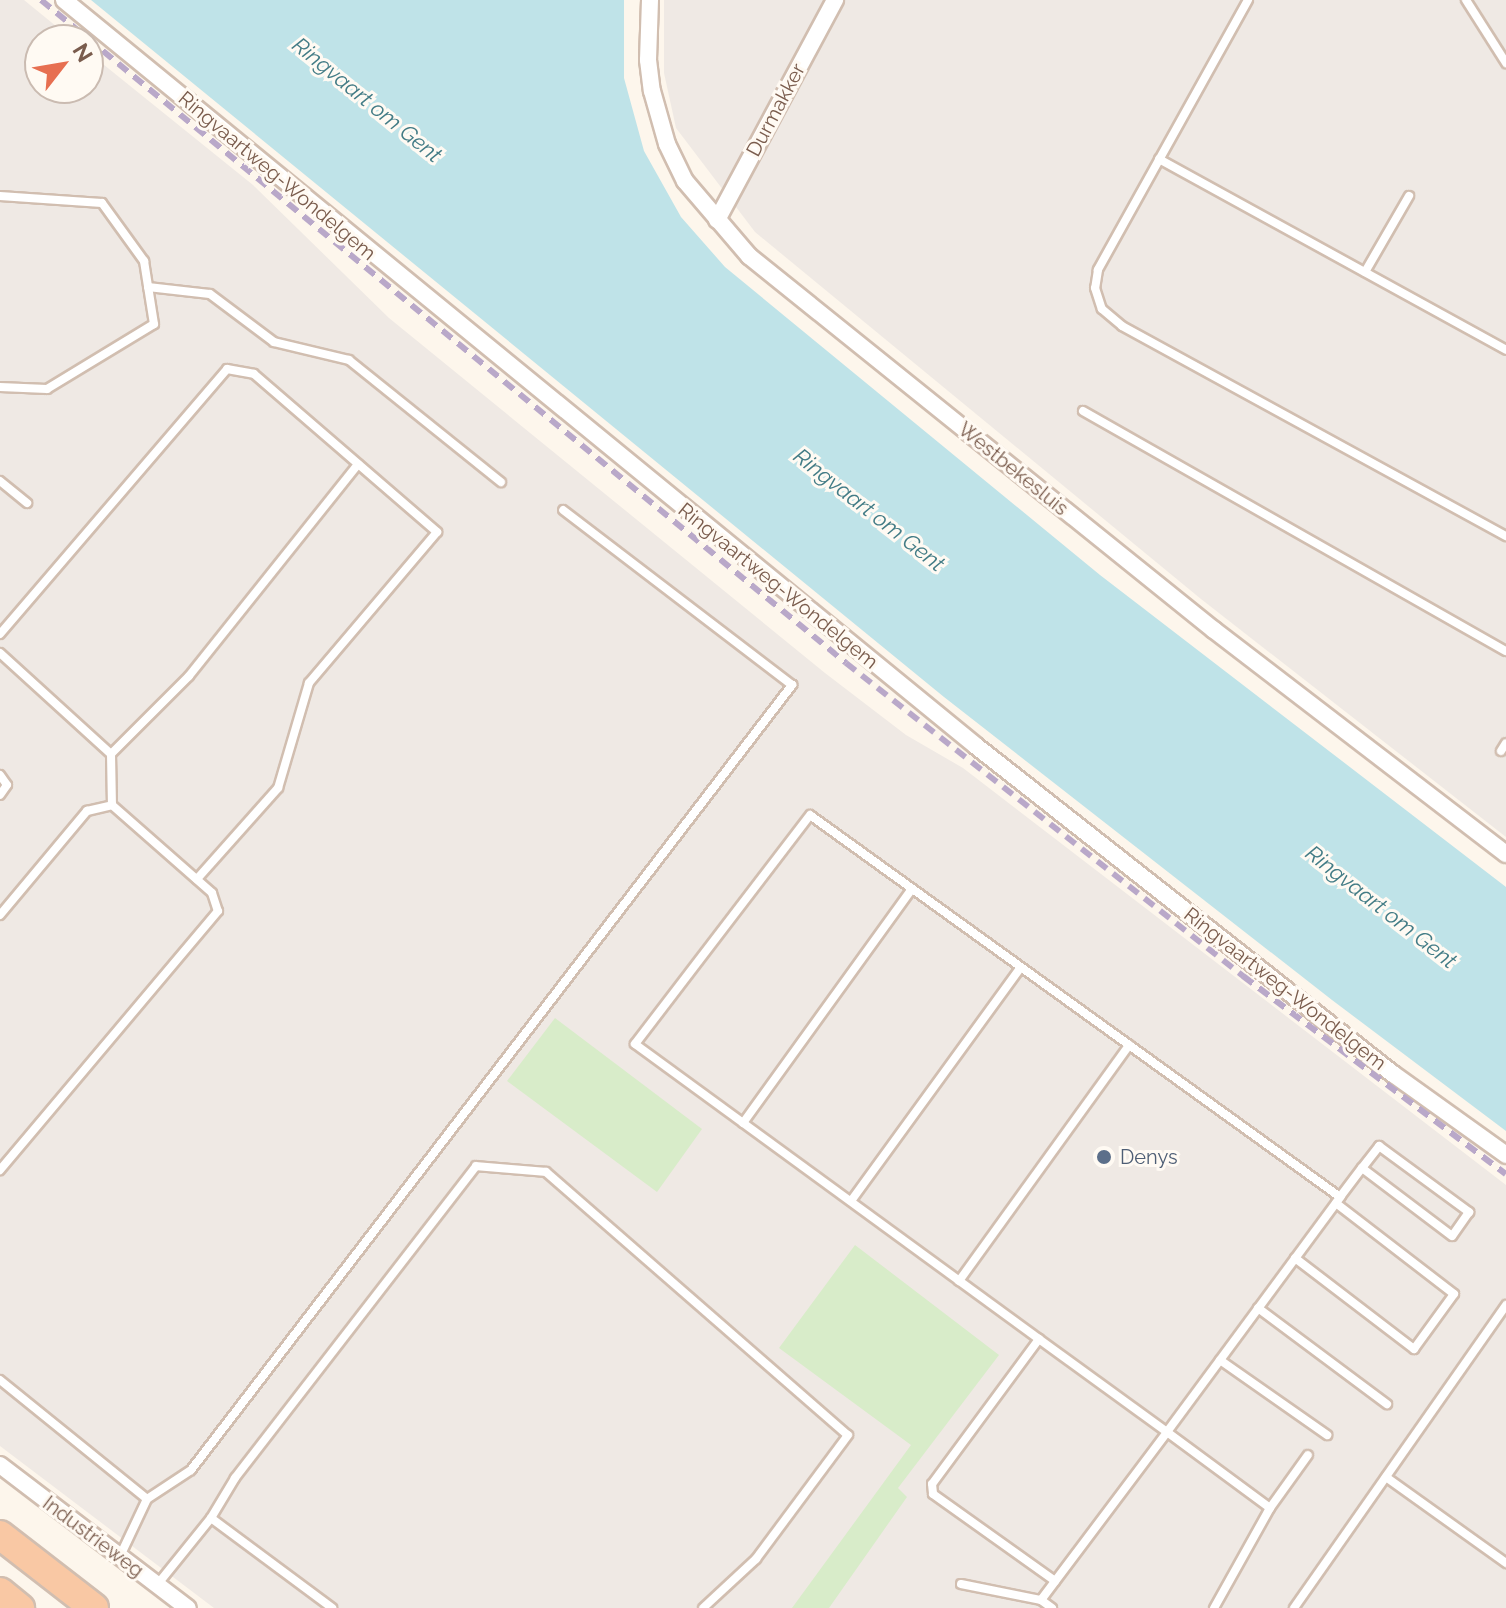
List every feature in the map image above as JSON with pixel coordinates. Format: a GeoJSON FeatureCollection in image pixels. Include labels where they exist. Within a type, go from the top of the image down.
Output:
{"type":"FeatureCollection","features":[{"type":"Feature","properties":{"kind":"highway"},"geometry":{"type":"LineString","coordinates":[[0,1535],[94,1608]]}},
{"type":"Feature","properties":{"kind":"highway"},"geometry":{"type":"LineString","coordinates":[[0,1592],[20,1608]]}},
{"type":"Feature","properties":{"kind":"street","name":"Ringvaartweg-Wondelgem"},"geometry":{"type":"LineString","coordinates":[[64,0],[549,401],[976,746],[1393,1074],[1506,1155]]}},
{"type":"Feature","properties":{"kind":"street","name":"Westbekesluis"},"geometry":{"type":"LineString","coordinates":[[650,0],[648,60],[657,115],[685,181],[749,256],[1214,630],[1506,854]]}},
{"type":"Feature","properties":{"kind":"street","name":"Durmakker"},"geometry":{"type":"LineString","coordinates":[[717,220],[835,0]]}},
{"type":"Feature","properties":{"kind":"street","name":"Industrieweg"},"geometry":{"type":"LineString","coordinates":[[0,1465],[188,1608]]}},
{"type":"Feature","properties":{"kind":"lane"},"geometry":{"type":"LineString","coordinates":[[1248,0],[1098,270],[1095,288],[1102,309],[1122,326],[1506,536]]}},
{"type":"Feature","properties":{"kind":"lane"},"geometry":{"type":"LineString","coordinates":[[1466,0],[1506,63]]}},
{"type":"Feature","properties":{"kind":"lane"},"geometry":{"type":"LineString","coordinates":[[1159,159],[1506,350]]}},
{"type":"Feature","properties":{"kind":"lane"},"geometry":{"type":"LineString","coordinates":[[0,196],[102,203],[144,261],[154,324],[47,389],[0,387]]}},
{"type":"Feature","properties":{"kind":"lane"},"geometry":{"type":"LineString","coordinates":[[1365,272],[1409,196]]}},
{"type":"Feature","properties":{"kind":"lane"},"geometry":{"type":"LineString","coordinates":[[148,287],[210,294],[274,342],[349,360],[501,482]]}},
{"type":"Feature","properties":{"kind":"lane"},"geometry":{"type":"LineString","coordinates":[[0,634],[227,369],[254,374],[437,532],[309,683],[278,788],[197,879]]}},
{"type":"Feature","properties":{"kind":"lane"},"geometry":{"type":"LineString","coordinates":[[1083,411],[1506,651]]}},
{"type":"Feature","properties":{"kind":"lane"},"geometry":{"type":"LineString","coordinates":[[0,1170],[218,911],[212,893],[112,805],[111,754],[207,655],[358,464]]}},
{"type":"Feature","properties":{"kind":"lane"},"geometry":{"type":"LineString","coordinates":[[0,481],[27,503]]}},
{"type":"Feature","properties":{"kind":"lane"},"geometry":{"type":"LineString","coordinates":[[120,1557],[147,1499],[191,1470],[792,685],[563,510]]}},
{"type":"Feature","properties":{"kind":"lane"},"geometry":{"type":"LineString","coordinates":[[0,653],[111,754]]}},
{"type":"Feature","properties":{"kind":"lane"},"geometry":{"type":"LineString","coordinates":[[0,775],[7,785],[0,795]]}},
{"type":"Feature","properties":{"kind":"lane"},"geometry":{"type":"LineString","coordinates":[[0,915],[87,811],[112,805]]}},
{"type":"Feature","properties":{"kind":"lane"},"geometry":{"type":"LineString","coordinates":[[1270,1508],[635,1044],[810,815],[1338,1200],[1454,1294],[1414,1349],[1295,1258]]}},
{"type":"Feature","properties":{"kind":"lane"},"geometry":{"type":"LineString","coordinates":[[743,1123],[912,889]]}},
{"type":"Feature","properties":{"kind":"lane"},"geometry":{"type":"LineString","coordinates":[[851,1201],[1021,967]]}},
{"type":"Feature","properties":{"kind":"lane"},"geometry":{"type":"LineString","coordinates":[[959,1281],[1129,1045]]}},
{"type":"Feature","properties":{"kind":"lane"},"geometry":{"type":"LineString","coordinates":[[1041,1600],[1167,1432],[1295,1258],[1362,1168],[1379,1146],[1469,1212],[1452,1236],[1362,1168]]}},
{"type":"Feature","properties":{"kind":"lane"},"geometry":{"type":"LineString","coordinates":[[157,1585],[211,1518],[235,1478],[476,1166],[546,1172],[848,1435],[756,1559],[703,1608]]}},
{"type":"Feature","properties":{"kind":"lane"},"geometry":{"type":"LineString","coordinates":[[1294,1608],[1506,1305]]}},
{"type":"Feature","properties":{"kind":"lane"},"geometry":{"type":"LineString","coordinates":[[1258,1308],[1387,1404]]}},
{"type":"Feature","properties":{"kind":"lane"},"geometry":{"type":"LineString","coordinates":[[1039,1339],[932,1484],[933,1494],[1055,1581]]}},
{"type":"Feature","properties":{"kind":"lane"},"geometry":{"type":"LineString","coordinates":[[1220,1360],[1327,1435]]}},
{"type":"Feature","properties":{"kind":"lane"},"geometry":{"type":"LineString","coordinates":[[0,1380],[147,1499]]}},
{"type":"Feature","properties":{"kind":"lane"},"geometry":{"type":"LineString","coordinates":[[1214,1608],[1270,1508],[1308,1455]]}},
{"type":"Feature","properties":{"kind":"lane"},"geometry":{"type":"LineString","coordinates":[[1386,1477],[1506,1563]]}},
{"type":"Feature","properties":{"kind":"lane"},"geometry":{"type":"LineString","coordinates":[[211,1518],[332,1608]]}},
{"type":"Feature","properties":{"kind":"lane"},"geometry":{"type":"LineString","coordinates":[[961,1584],[1041,1600],[1052,1608]]}},
{"type":"Feature","properties":{"kind":"shaded area"},"geometry":{"type":"Polygon","coordinates":[[[0,0],[24,0],[53,24],[24,24],[24,104],[104,104],[104,65],[253,185],[389,318],[825,673],[906,735],[963,768],[1506,1185],[1506,1608],[214,1608],[0,1446],[0,0]]]}},
{"type":"Feature","properties":{"kind":"shaded area"},"geometry":{"type":"Polygon","coordinates":[[[664,0],[1506,0],[1506,837],[1201,599],[755,232],[676,128],[664,73],[664,0]]]}},
{"type":"Feature","properties":{"kind":"green space"},"geometry":{"type":"Polygon","coordinates":[[[555,1018],[702,1129],[657,1192],[507,1081],[555,1018]]]}},
{"type":"Feature","properties":{"kind":"green space"},"geometry":{"type":"Polygon","coordinates":[[[855,1245],[999,1355],[898,1488],[907,1497],[829,1608],[792,1608],[911,1445],[779,1348],[855,1245]]]}},
{"type":"Feature","properties":{"kind":"water","name":"Ringvaart om Gent"},"geometry":{"type":"Polygon","coordinates":[[[91,0],[624,0],[624,78],[644,151],[681,217],[725,267],[1100,575],[1506,887],[1506,1131],[1332,1000],[944,697],[91,0]]]}},
{"type":"Feature","properties":{"kind":"railway"},"geometry":{"type":"LineString","coordinates":[[41,0],[846,663],[1243,976],[1506,1174]]}},
{"type":"Feature","properties":{"kind":"place","name":"Denys"},"geometry":{"type":"Point","coordinates":[1104,1157]}}]}
